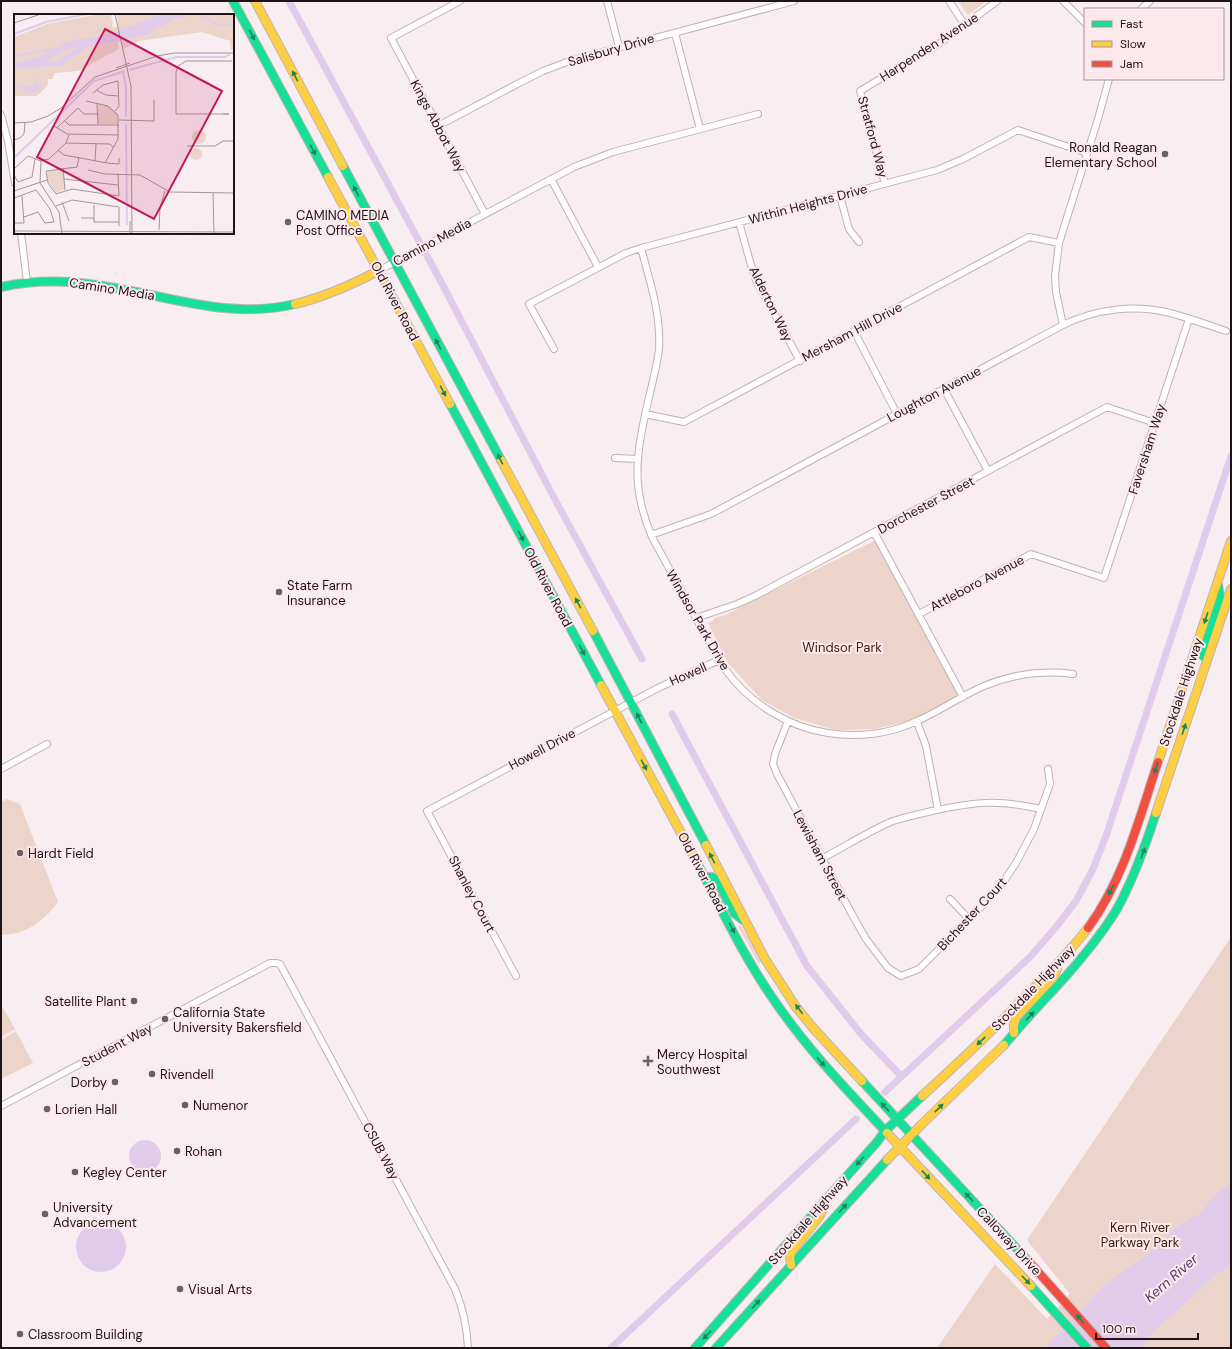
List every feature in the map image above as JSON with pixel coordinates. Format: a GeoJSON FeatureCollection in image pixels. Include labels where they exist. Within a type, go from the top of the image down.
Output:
{"type":"FeatureCollection","features":[{"type":"Feature","properties":{"kind":"main road","name":"Old River Road"},"geometry":{"type":"LineString","coordinates":[[233,1],[752,966],[784,1015],[820,1061],[900,1147]]}},
{"type":"Feature","properties":{"kind":"main road","name":"Old River Road"},"geometry":{"type":"LineString","coordinates":[[255,1],[631,702],[765,959],[796,1007],[819,1035],[911,1136]]}},
{"type":"Feature","properties":{"kind":"main road","name":"Camino Media"},"geometry":{"type":"LineString","coordinates":[[1,287],[27,282],[54,281],[86,283],[206,306],[232,309],[264,309],[322,298],[342,290],[378,271]]}},
{"type":"Feature","properties":{"kind":"main road","name":"Stockdale Highway"},"geometry":{"type":"LineString","coordinates":[[695,1348],[877,1142],[885,1131],[984,1038],[1058,964],[1096,914],[1122,866],[1142,811],[1231,541]]}},
{"type":"Feature","properties":{"kind":"main road"},"geometry":{"type":"LineString","coordinates":[[1207,659],[1203,656],[1202,652],[1220,598],[1218,582]]}},
{"type":"Feature","properties":{"kind":"main road","name":"Stockdale Highway"},"geometry":{"type":"LineString","coordinates":[[716,1348],[900,1147],[1014,1033],[1089,950],[1109,922],[1126,892],[1144,851],[1231,589]]}},
{"type":"Feature","properties":{"kind":"main road"},"geometry":{"type":"LineString","coordinates":[[704,877],[712,877],[717,880],[734,913],[745,922]]}},
{"type":"Feature","properties":{"kind":"main road"},"geometry":{"type":"LineString","coordinates":[[1014,1033],[1016,1017],[1053,978],[1058,964]]}},
{"type":"Feature","properties":{"kind":"main road","name":"Calloway Drive"},"geometry":{"type":"LineString","coordinates":[[911,1136],[1054,1289],[1106,1348]]}},
{"type":"Feature","properties":{"kind":"main road","name":"Calloway Drive"},"geometry":{"type":"LineString","coordinates":[[900,1147],[964,1216],[1046,1300],[1087,1348]]}},
{"type":"Feature","properties":{"kind":"main road"},"geometry":{"type":"LineString","coordinates":[[791,1265],[791,1252],[819,1217],[829,1196]]}},
{"type":"Feature","properties":{"kind":"street","name":"Kings Abbot Way"},"geometry":{"type":"LineString","coordinates":[[460,1],[391,38],[485,214]]}},
{"type":"Feature","properties":{"kind":"street"},"geometry":{"type":"LineString","coordinates":[[607,1],[619,47]]}},
{"type":"Feature","properties":{"kind":"street","name":"Salisbury Drive"},"geometry":{"type":"LineString","coordinates":[[438,126],[543,71],[567,62],[794,1]]}},
{"type":"Feature","properties":{"kind":"street"},"geometry":{"type":"LineString","coordinates":[[949,1],[965,25]]}},
{"type":"Feature","properties":{"kind":"street","name":"Harpenden Avenue"},"geometry":{"type":"LineString","coordinates":[[860,91],[940,43],[997,1]]}},
{"type":"Feature","properties":{"kind":"street"},"geometry":{"type":"LineString","coordinates":[[1063,1],[1084,22]]}},
{"type":"Feature","properties":{"kind":"street"},"geometry":{"type":"LineString","coordinates":[[1142,8],[1150,1]]}},
{"type":"Feature","properties":{"kind":"street"},"geometry":{"type":"LineString","coordinates":[[675,32],[700,129]]}},
{"type":"Feature","properties":{"kind":"street"},"geometry":{"type":"LineString","coordinates":[[1063,325],[1058,308],[1055,281],[1058,244],[1109,80]]}},
{"type":"Feature","properties":{"kind":"street","name":"Stratford Way"},"geometry":{"type":"LineString","coordinates":[[860,91],[885,184]]}},
{"type":"Feature","properties":{"kind":"street","name":"Camino Media"},"geometry":{"type":"LineString","coordinates":[[378,271],[574,167],[600,156],[758,114]]}},
{"type":"Feature","properties":{"kind":"street"},"geometry":{"type":"LineString","coordinates":[[1,115],[8,141],[14,177]]}},
{"type":"Feature","properties":{"kind":"street","name":"Within Heights Drive"},"geometry":{"type":"LineString","coordinates":[[554,349],[529,304],[626,253],[937,170],[951,165],[1018,130],[1087,153]]}},
{"type":"Feature","properties":{"kind":"street"},"geometry":{"type":"LineString","coordinates":[[551,179],[598,267]]}},
{"type":"Feature","properties":{"kind":"street"},"geometry":{"type":"LineString","coordinates":[[840,196],[849,229],[859,242]]}},
{"type":"Feature","properties":{"kind":"street","name":"Alderton Way"},"geometry":{"type":"LineString","coordinates":[[739,222],[750,265],[756,280],[800,360]]}},
{"type":"Feature","properties":{"kind":"street"},"geometry":{"type":"LineString","coordinates":[[21,234],[27,282]]}},
{"type":"Feature","properties":{"kind":"street","name":"Mersham Hill Drive"},"geometry":{"type":"LineString","coordinates":[[645,414],[684,422],[1029,237],[1058,244]]}},
{"type":"Feature","properties":{"kind":"street","name":"Windsor Park Drive"},"geometry":{"type":"LineString","coordinates":[[641,248],[656,304],[659,332],[657,364],[645,414],[637,459],[641,505],[651,535],[719,660],[736,683],[748,695],[772,713],[788,721],[820,732],[852,735],[882,733],[898,729],[917,722],[983,687],[1014,676],[1046,672],[1073,674]]}},
{"type":"Feature","properties":{"kind":"street","name":"Loughton Avenue"},"geometry":{"type":"LineString","coordinates":[[651,535],[712,514],[1063,325],[1085,316],[1120,309],[1152,310],[1171,313],[1226,331]]}},
{"type":"Feature","properties":{"kind":"street","name":"Faversham Way"},"geometry":{"type":"LineString","coordinates":[[1104,578],[1189,319]]}},
{"type":"Feature","properties":{"kind":"street"},"geometry":{"type":"LineString","coordinates":[[854,332],[897,414]]}},
{"type":"Feature","properties":{"kind":"street"},"geometry":{"type":"LineString","coordinates":[[944,389],[988,471]]}},
{"type":"Feature","properties":{"kind":"street","name":"Dorchester Street"},"geometry":{"type":"LineString","coordinates":[[696,618],[756,596],[1107,407],[1155,423]]}},
{"type":"Feature","properties":{"kind":"street"},"geometry":{"type":"LineString","coordinates":[[615,458],[637,459]]}},
{"type":"Feature","properties":{"kind":"street"},"geometry":{"type":"LineString","coordinates":[[874,532],[963,697]]}},
{"type":"Feature","properties":{"kind":"street","name":"Attleboro Avenue"},"geometry":{"type":"LineString","coordinates":[[919,614],[1031,554],[1104,578]]}},
{"type":"Feature","properties":{"kind":"street","name":"Howell"},"geometry":{"type":"LineString","coordinates":[[658,688],[719,660]]}},
{"type":"Feature","properties":{"kind":"street","name":"Howell Drive"},"geometry":{"type":"LineString","coordinates":[[427,811],[658,688]]}},
{"type":"Feature","properties":{"kind":"street","name":"Lewisham Street"},"geometry":{"type":"LineString","coordinates":[[788,721],[775,754],[773,764],[777,774],[866,939],[888,968],[900,976]]}},
{"type":"Feature","properties":{"kind":"street"},"geometry":{"type":"LineString","coordinates":[[917,722],[926,746],[938,810]]}},
{"type":"Feature","properties":{"kind":"street"},"geometry":{"type":"LineString","coordinates":[[1,769],[47,744]]}},
{"type":"Feature","properties":{"kind":"street","name":"Bichester Court"},"geometry":{"type":"LineString","coordinates":[[900,976],[919,969],[993,894],[1016,863],[1034,829],[1050,784],[1048,769]]}},
{"type":"Feature","properties":{"kind":"street"},"geometry":{"type":"LineString","coordinates":[[823,858],[894,821],[938,810],[970,803],[987,802],[1020,804],[1041,809]]}},
{"type":"Feature","properties":{"kind":"street","name":"Shanley Court"},"geometry":{"type":"LineString","coordinates":[[427,811],[516,976]]}},
{"type":"Feature","properties":{"kind":"street"},"geometry":{"type":"LineString","coordinates":[[950,899],[969,919]]}},
{"type":"Feature","properties":{"kind":"street","name":"Student Way"},"geometry":{"type":"LineString","coordinates":[[1,1106],[270,963],[276,962]]}},
{"type":"Feature","properties":{"kind":"street","name":"CSUB Way"},"geometry":{"type":"LineString","coordinates":[[276,962],[282,966],[455,1289],[466,1320],[468,1348]]}},
{"type":"Feature","properties":{"kind":"green space"},"geometry":{"type":"Polygon","coordinates":[[[958,1],[987,1],[968,15],[958,1]]]}},
{"type":"Feature","properties":{"kind":"green space","name":"Windsor Park"},"geometry":{"type":"Polygon","coordinates":[[[876,540],[959,696],[910,721],[874,729],[835,730],[794,718],[762,700],[728,663],[708,623],[714,620],[714,618],[725,615],[876,540]]]}},
{"type":"Feature","properties":{"kind":"green space","name":"Hardt Field"},"geometry":{"type":"Polygon","coordinates":[[[7,799],[20,804],[58,902],[46,916],[26,930],[18,933],[1,935],[1,802],[7,799]]]}},
{"type":"Feature","properties":{"kind":"green space"},"geometry":{"type":"Polygon","coordinates":[[[740,925],[752,944],[760,961],[759,964],[738,926],[740,925]]]}},
{"type":"Feature","properties":{"kind":"green space","name":"Kern River Parkway Park"},"geometry":{"type":"Polygon","coordinates":[[[1231,937],[1231,1348],[937,1348],[995,1264],[1047,1319],[1070,1294],[1027,1240],[1231,937]]]}},
{"type":"Feature","properties":{"kind":"green space"},"geometry":{"type":"Polygon","coordinates":[[[1,1004],[15,1029],[1,1037],[1,1004]]]}},
{"type":"Feature","properties":{"kind":"green space"},"geometry":{"type":"Polygon","coordinates":[[[16,1031],[33,1063],[1,1079],[1,1040],[16,1031]]]}},
{"type":"Feature","properties":{"kind":"water"},"geometry":{"type":"Polygon","coordinates":[[[145,1140],[151,1141],[158,1147],[161,1156],[160,1162],[154,1169],[145,1172],[139,1171],[132,1165],[129,1156],[130,1150],[136,1143],[145,1140]]]}},
{"type":"Feature","properties":{"kind":"water","name":"Kern River"},"geometry":{"type":"Polygon","coordinates":[[[1231,1184],[1231,1265],[1216,1274],[1155,1331],[1142,1348],[1045,1348],[1107,1283],[1146,1256],[1179,1225],[1200,1214],[1216,1193],[1231,1184]]]}},
{"type":"Feature","properties":{"kind":"water"},"geometry":{"type":"Polygon","coordinates":[[[101,1222],[110,1224],[119,1229],[124,1238],[126,1247],[124,1256],[119,1265],[110,1270],[101,1272],[92,1270],[83,1265],[78,1256],[76,1247],[78,1238],[83,1229],[92,1224],[101,1222]]]}},
{"type":"Feature","properties":{"kind":"waterway"},"geometry":{"type":"LineString","coordinates":[[289,1],[439,278],[559,507],[642,659]]}},
{"type":"Feature","properties":{"kind":"waterway"},"geometry":{"type":"LineString","coordinates":[[885,1092],[1030,957],[1076,901],[1093,869],[1106,836],[1231,456]]}},
{"type":"Feature","properties":{"kind":"waterway"},"geometry":{"type":"LineString","coordinates":[[672,714],[807,966],[861,1034],[901,1076]]}},
{"type":"Feature","properties":{"kind":"waterway"},"geometry":{"type":"LineString","coordinates":[[611,1348],[856,1119]]}},
{"type":"Feature","properties":{"kind":"traffic: fast"},"geometry":{"type":"LineString","coordinates":[[233,1],[328,177]]}},
{"type":"Feature","properties":{"kind":"traffic: fast"},"geometry":{"type":"LineString","coordinates":[[343,166],[501,460]]}},
{"type":"Feature","properties":{"kind":"traffic: fast"},"geometry":{"type":"LineString","coordinates":[[1,287],[34,282],[67,282],[115,288],[217,307],[242,309],[268,308],[295,304]]}},
{"type":"Feature","properties":{"kind":"traffic: fast"},"geometry":{"type":"LineString","coordinates":[[450,404],[601,685]]}},
{"type":"Feature","properties":{"kind":"traffic: fast"},"geometry":{"type":"LineString","coordinates":[[1207,659],[1203,656],[1202,652],[1220,597],[1218,585]]}},
{"type":"Feature","properties":{"kind":"traffic: fast"},"geometry":{"type":"LineString","coordinates":[[593,631],[706,845]]}},
{"type":"Feature","properties":{"kind":"traffic: fast"},"geometry":{"type":"LineString","coordinates":[[1004,1045],[1081,958],[1117,909],[1134,874],[1156,813]]}},
{"type":"Feature","properties":{"kind":"traffic: fast"},"geometry":{"type":"LineString","coordinates":[[694,857],[743,950],[764,986],[815,1054],[887,1133]]}},
{"type":"Feature","properties":{"kind":"traffic: fast"},"geometry":{"type":"LineString","coordinates":[[704,877],[712,877],[717,880],[734,913],[743,920]]}},
{"type":"Feature","properties":{"kind":"traffic: fast"},"geometry":{"type":"LineString","coordinates":[[862,1081],[1030,1263]]}},
{"type":"Feature","properties":{"kind":"traffic: fast"},"geometry":{"type":"LineString","coordinates":[[695,1348],[877,1142],[885,1131],[922,1096]]}},
{"type":"Feature","properties":{"kind":"traffic: fast"},"geometry":{"type":"LineString","coordinates":[[716,1348],[887,1160]]}},
{"type":"Feature","properties":{"kind":"traffic: fast"},"geometry":{"type":"LineString","coordinates":[[1031,1286],[1087,1348]]}},
{"type":"Feature","properties":{"kind":"traffic: slow"},"geometry":{"type":"LineString","coordinates":[[255,1],[343,166]]}},
{"type":"Feature","properties":{"kind":"traffic: slow"},"geometry":{"type":"LineString","coordinates":[[328,177],[450,404]]}},
{"type":"Feature","properties":{"kind":"traffic: slow"},"geometry":{"type":"LineString","coordinates":[[295,304],[338,290],[378,271]]}},
{"type":"Feature","properties":{"kind":"traffic: slow"},"geometry":{"type":"LineString","coordinates":[[501,460],[593,631]]}},
{"type":"Feature","properties":{"kind":"traffic: slow"},"geometry":{"type":"LineString","coordinates":[[1158,762],[1231,541]]}},
{"type":"Feature","properties":{"kind":"traffic: slow"},"geometry":{"type":"LineString","coordinates":[[1156,813],[1231,589]]}},
{"type":"Feature","properties":{"kind":"traffic: slow"},"geometry":{"type":"LineString","coordinates":[[601,685],[694,857]]}},
{"type":"Feature","properties":{"kind":"traffic: slow"},"geometry":{"type":"LineString","coordinates":[[706,845],[765,959],[796,1007],[814,1029],[862,1081]]}},
{"type":"Feature","properties":{"kind":"traffic: slow"},"geometry":{"type":"LineString","coordinates":[[922,1096],[983,1039],[1037,985],[1088,928]]}},
{"type":"Feature","properties":{"kind":"traffic: slow"},"geometry":{"type":"LineString","coordinates":[[1014,1033],[1016,1017],[1053,978],[1057,969]]}},
{"type":"Feature","properties":{"kind":"traffic: slow"},"geometry":{"type":"LineString","coordinates":[[887,1160],[1004,1045]]}},
{"type":"Feature","properties":{"kind":"traffic: slow"},"geometry":{"type":"LineString","coordinates":[[887,1133],[1031,1286]]}},
{"type":"Feature","properties":{"kind":"traffic: slow"},"geometry":{"type":"LineString","coordinates":[[791,1265],[791,1252],[819,1217],[825,1205]]}},
{"type":"Feature","properties":{"kind":"traffic: jam"},"geometry":{"type":"LineString","coordinates":[[1088,928],[1101,909],[1121,869],[1137,827],[1158,762]]}},
{"type":"Feature","properties":{"kind":"traffic: jam"},"geometry":{"type":"LineString","coordinates":[[1030,1263],[1106,1348]]}},
{"type":"Feature","properties":{"kind":"place","name":"Ronald Reagan Elementary School"},"geometry":{"type":"Point","coordinates":[1165,154]}},
{"type":"Feature","properties":{"kind":"place","name":"CAMINO MEDIA Post Office"},"geometry":{"type":"Point","coordinates":[288,222]}},
{"type":"Feature","properties":{"kind":"place","name":"State Farm Insurance"},"geometry":{"type":"Point","coordinates":[279,592]}},
{"type":"Feature","properties":{"kind":"place","name":"Hardt Field"},"geometry":{"type":"Point","coordinates":[20,853]}},
{"type":"Feature","properties":{"kind":"place","name":"Satellite Plant"},"geometry":{"type":"Point","coordinates":[134,1001]}},
{"type":"Feature","properties":{"kind":"place","name":"California State University Bakersfield"},"geometry":{"type":"Point","coordinates":[165,1019]}},
{"type":"Feature","properties":{"kind":"place","name":"Mercy Hospital Southwest"},"geometry":{"type":"Point","coordinates":[648,1061]}},
{"type":"Feature","properties":{"kind":"place","name":"Rivendell"},"geometry":{"type":"Point","coordinates":[152,1074]}},
{"type":"Feature","properties":{"kind":"place","name":"Dorby"},"geometry":{"type":"Point","coordinates":[115,1082]}},
{"type":"Feature","properties":{"kind":"place","name":"Numenor"},"geometry":{"type":"Point","coordinates":[185,1105]}},
{"type":"Feature","properties":{"kind":"place","name":"Lorien Hall"},"geometry":{"type":"Point","coordinates":[47,1109]}},
{"type":"Feature","properties":{"kind":"place","name":"Rohan"},"geometry":{"type":"Point","coordinates":[177,1151]}},
{"type":"Feature","properties":{"kind":"place","name":"Kegley Center"},"geometry":{"type":"Point","coordinates":[75,1172]}},
{"type":"Feature","properties":{"kind":"place","name":"University Advancement"},"geometry":{"type":"Point","coordinates":[45,1214]}},
{"type":"Feature","properties":{"kind":"place","name":"Visual Arts"},"geometry":{"type":"Point","coordinates":[180,1289]}},
{"type":"Feature","properties":{"kind":"place","name":"Classroom Building"},"geometry":{"type":"Point","coordinates":[20,1334]}}]}
